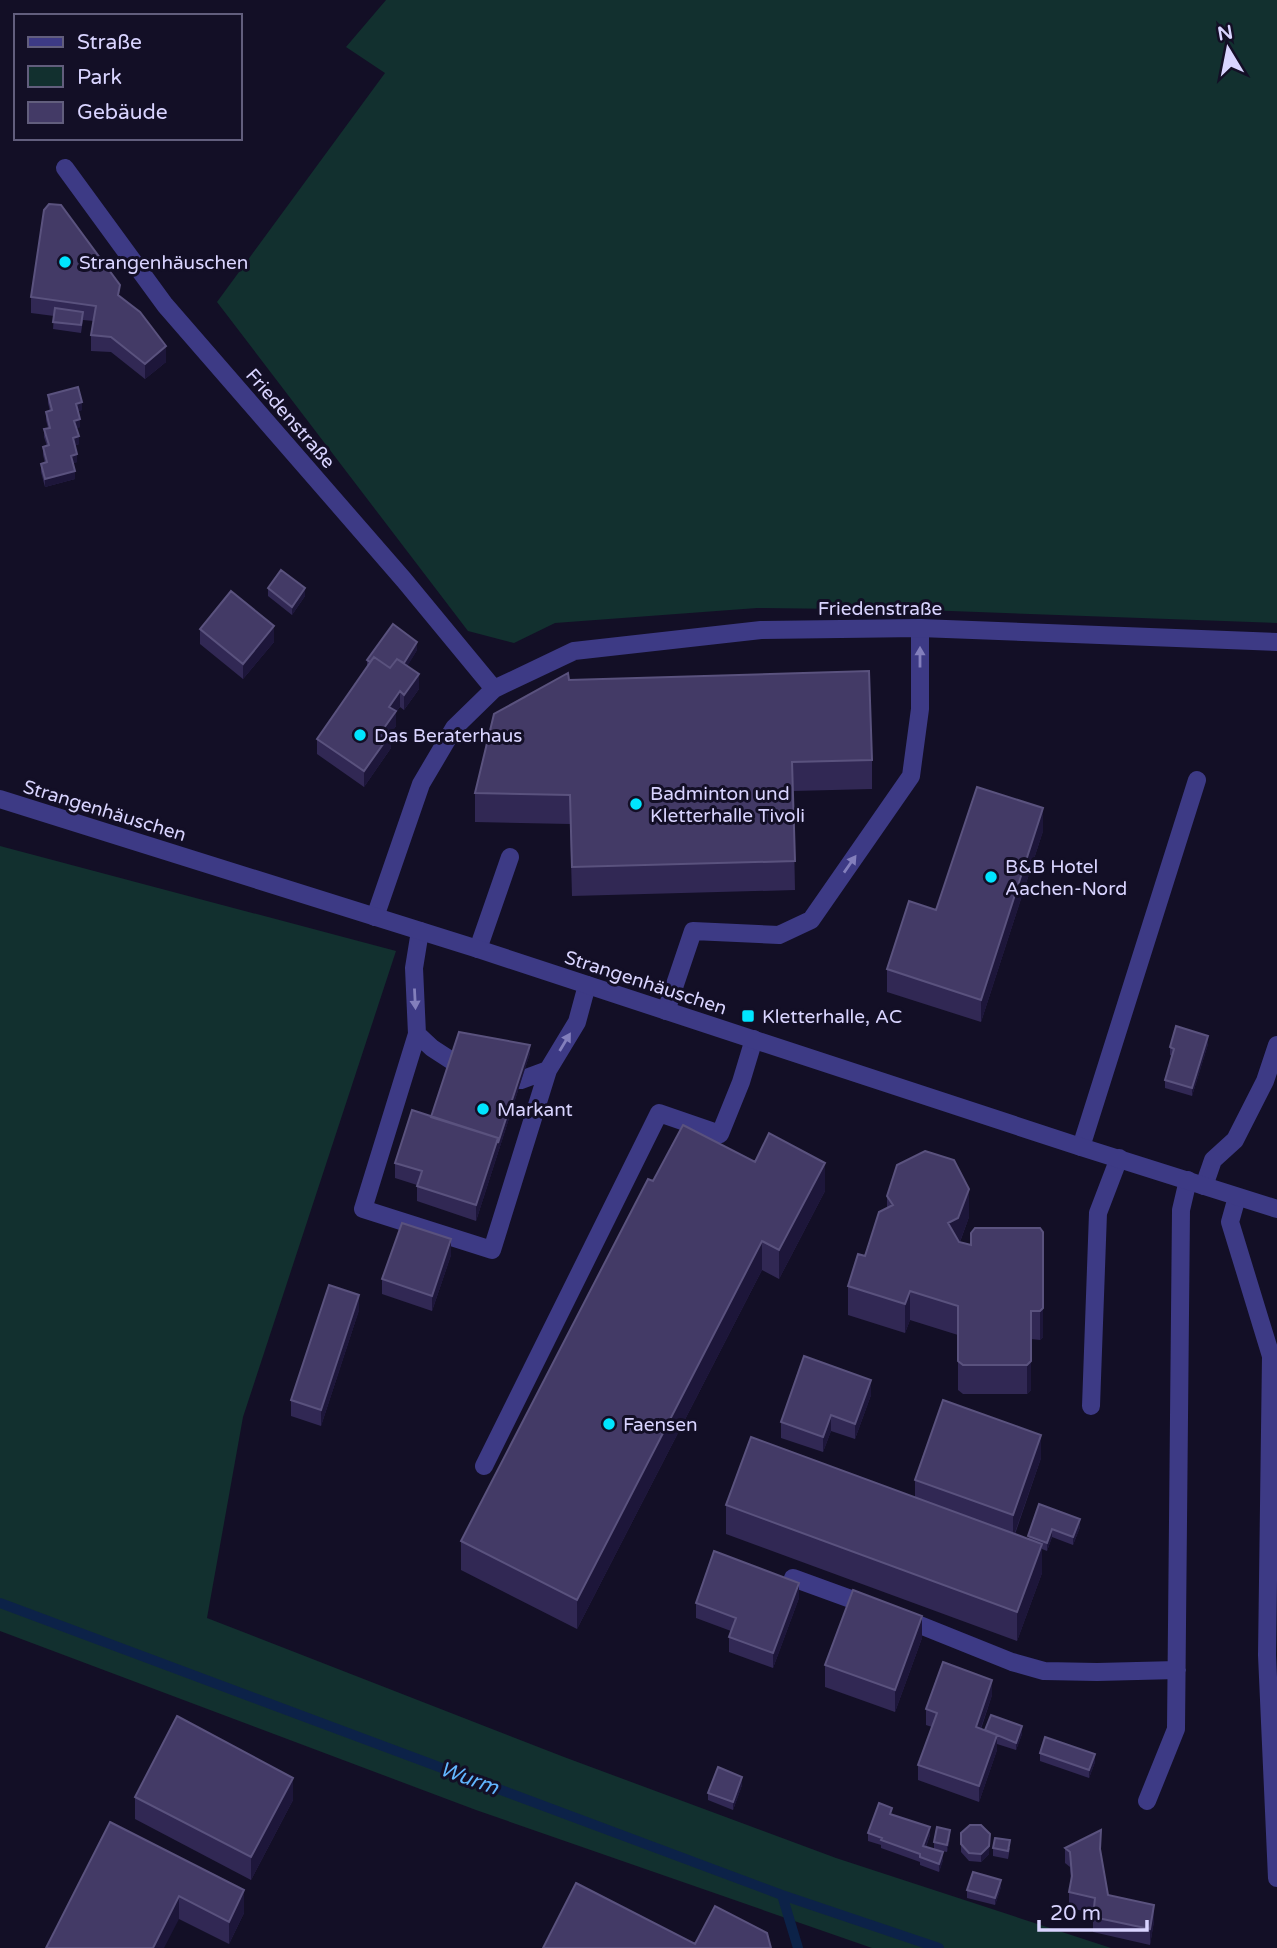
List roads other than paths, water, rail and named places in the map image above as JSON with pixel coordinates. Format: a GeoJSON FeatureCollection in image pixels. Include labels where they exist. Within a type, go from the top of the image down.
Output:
{"type":"FeatureCollection","features":[{"type":"Feature","properties":{"kind":"street","name":"Friedenstraße"},"geometry":{"type":"LineString","coordinates":[[65,168],[165,305],[404,580],[494,689]]}},
{"type":"Feature","properties":{"kind":"street","name":"Friedenstraße"},"geometry":{"type":"LineString","coordinates":[[375,917],[421,784],[454,727],[494,689],[573,651],[761,630],[920,628],[1277,642]]}},
{"type":"Feature","properties":{"kind":"street"},"geometry":{"type":"LineString","coordinates":[[666,1011],[692,931],[779,934],[811,920],[911,776],[920,709],[920,628]]}},
{"type":"Feature","properties":{"kind":"street"},"geometry":{"type":"LineString","coordinates":[[1081,1147],[1197,780]]}},
{"type":"Feature","properties":{"kind":"street","name":"Strangenhäuschen"},"geometry":{"type":"LineString","coordinates":[[0,799],[478,949],[1277,1209]]}},
{"type":"Feature","properties":{"kind":"street"},"geometry":{"type":"LineString","coordinates":[[478,949],[510,858]]}},
{"type":"Feature","properties":{"kind":"street"},"geometry":{"type":"LineString","coordinates":[[420,931],[414,968],[417,1034],[363,1209],[492,1250],[548,1070],[577,1021],[587,985]]}},
{"type":"Feature","properties":{"kind":"street"},"geometry":{"type":"LineString","coordinates":[[417,1034],[452,1061]]}},
{"type":"Feature","properties":{"kind":"street"},"geometry":{"type":"LineString","coordinates":[[484,1466],[659,1113],[720,1134],[741,1082],[754,1039]]}},
{"type":"Feature","properties":{"kind":"street"},"geometry":{"type":"LineString","coordinates":[[1147,1801],[1176,1729],[1181,1210],[1213,1160],[1235,1140],[1265,1081],[1277,1045]]}},
{"type":"Feature","properties":{"kind":"street"},"geometry":{"type":"LineString","coordinates":[[521,1080],[548,1070]]}},
{"type":"Feature","properties":{"kind":"street"},"geometry":{"type":"LineString","coordinates":[[1091,1406],[1098,1213],[1119,1158]]}},
{"type":"Feature","properties":{"kind":"street"},"geometry":{"type":"LineString","coordinates":[[1237,1197],[1230,1223],[1271,1356],[1267,1655],[1277,1878]]}},
{"type":"Feature","properties":{"kind":"street"},"geometry":{"type":"LineString","coordinates":[[793,1578],[1030,1668],[1044,1671],[1097,1672],[1177,1670]]}},
{"type":"Feature","properties":{"kind":"waterway","name":"Wurm"},"geometry":{"type":"LineString","coordinates":[[0,1603],[782,1895],[939,1948]]}},
{"type":"Feature","properties":{"kind":"waterway"},"geometry":{"type":"LineString","coordinates":[[782,1895],[798,1948]]}},
{"type":"Feature","properties":{"kind":"place","name":"Strangenhäuschen"},"geometry":{"type":"Point","coordinates":[65,262]}},
{"type":"Feature","properties":{"kind":"place","name":"Das Beraterhaus"},"geometry":{"type":"Point","coordinates":[360,735]}},
{"type":"Feature","properties":{"kind":"place","name":"Badminton und Kletterhalle Tivoli"},"geometry":{"type":"Point","coordinates":[636,804]}},
{"type":"Feature","properties":{"kind":"place","name":"B&B Hotel Aachen-Nord"},"geometry":{"type":"Point","coordinates":[991,877]}},
{"type":"Feature","properties":{"kind":"place","name":"Kletterhalle, AC"},"geometry":{"type":"Point","coordinates":[748,1016]}},
{"type":"Feature","properties":{"kind":"place","name":"Markant"},"geometry":{"type":"Point","coordinates":[483,1109]}},
{"type":"Feature","properties":{"kind":"place","name":"Faensen"},"geometry":{"type":"Point","coordinates":[609,1424]}}]}
